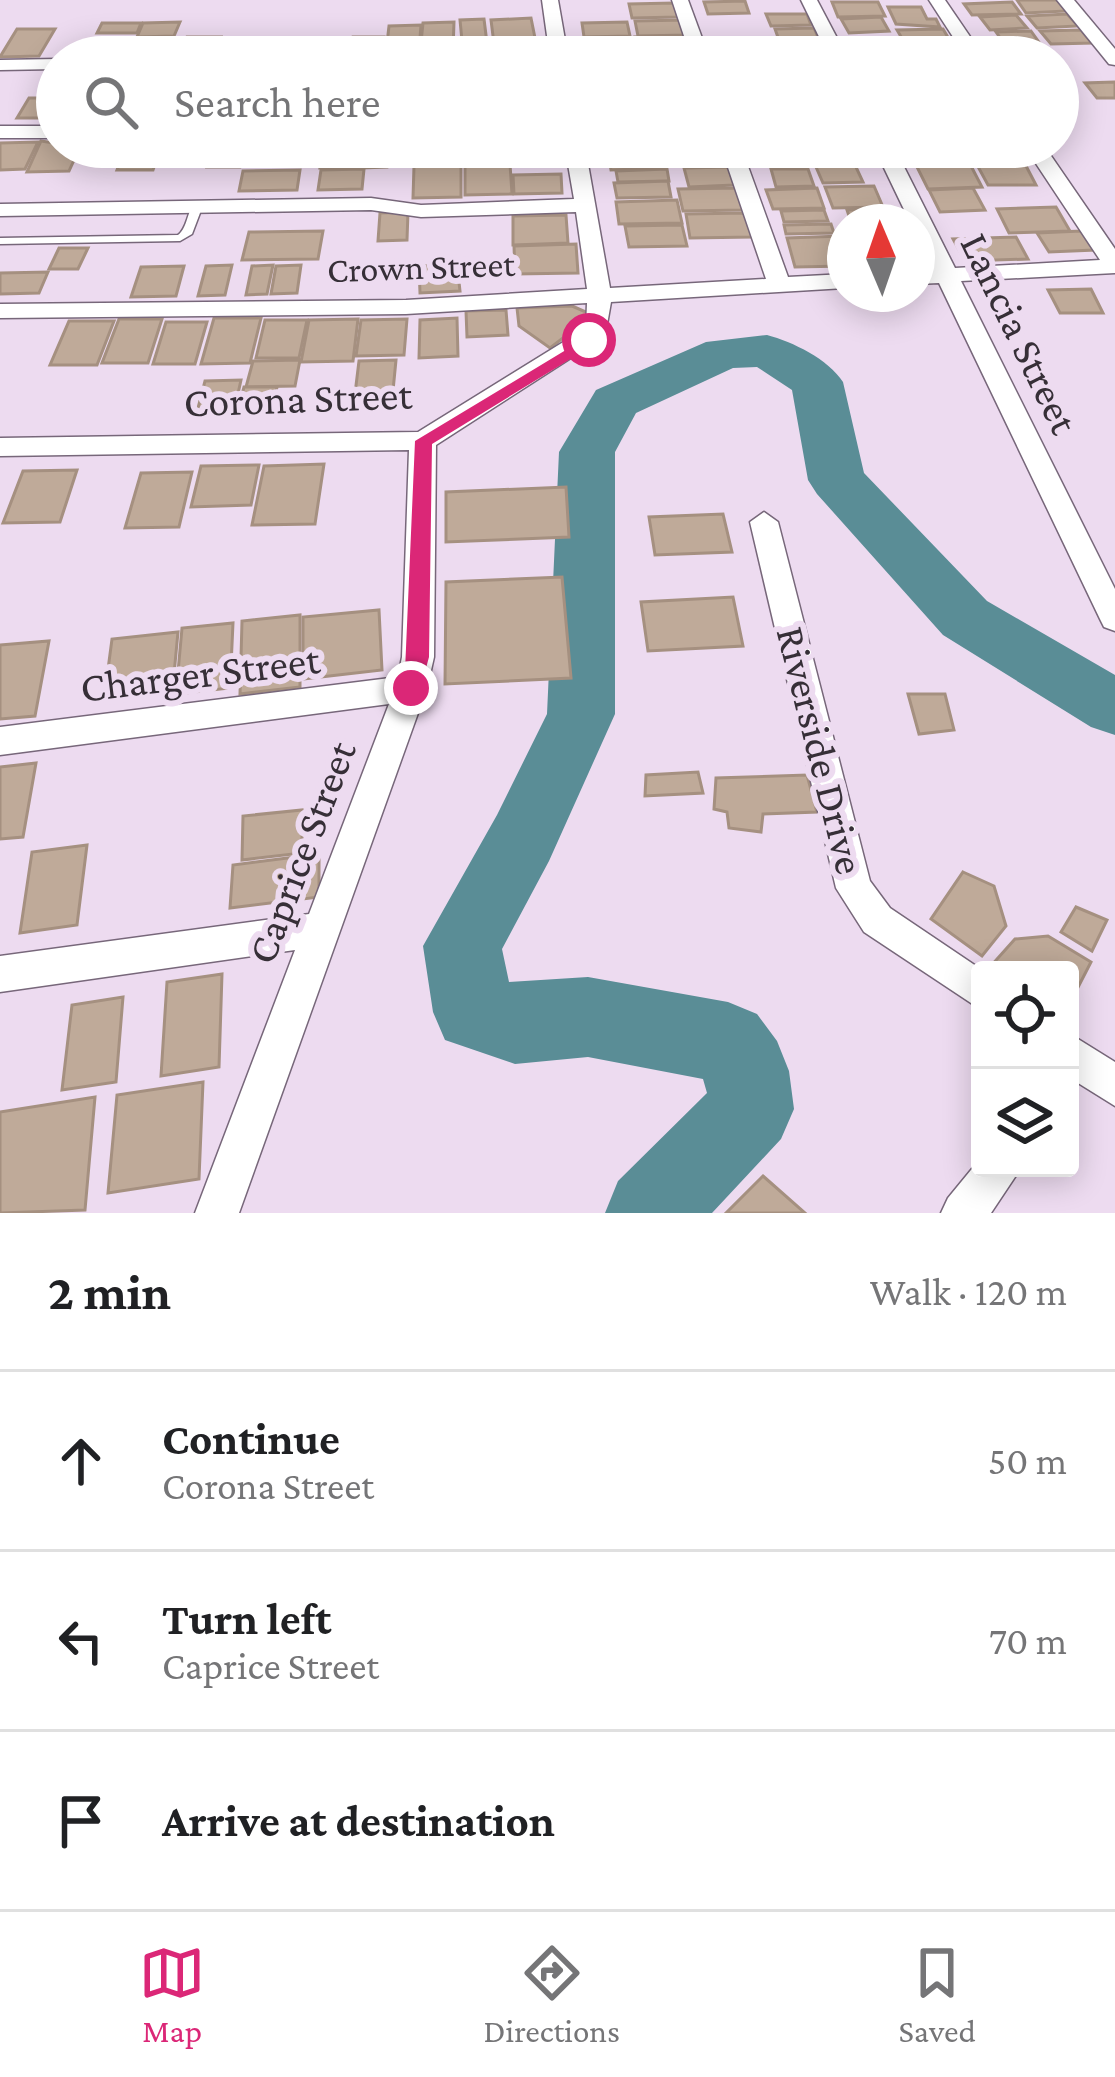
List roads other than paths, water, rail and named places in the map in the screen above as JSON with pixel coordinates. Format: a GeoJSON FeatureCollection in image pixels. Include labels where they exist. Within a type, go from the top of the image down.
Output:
{"type":"FeatureCollection","features":[{"type":"Feature","properties":{"kind":"street"},"geometry":{"type":"LineString","coordinates":[[550,0],[555,36]]}},
{"type":"Feature","properties":{"kind":"street"},"geometry":{"type":"LineString","coordinates":[[680,0],[693,36]]}},
{"type":"Feature","properties":{"kind":"street"},"geometry":{"type":"LineString","coordinates":[[809,0],[827,36]]}},
{"type":"Feature","properties":{"kind":"street"},"geometry":{"type":"LineString","coordinates":[[937,0],[961,36]]}},
{"type":"Feature","properties":{"kind":"street"},"geometry":{"type":"LineString","coordinates":[[1065,0],[1115,60]]}},
{"type":"Feature","properties":{"kind":"street"},"geometry":{"type":"LineString","coordinates":[[0,64],[36,64]]}},
{"type":"Feature","properties":{"kind":"street"},"geometry":{"type":"LineString","coordinates":[[0,132],[36,132]]}},
{"type":"Feature","properties":{"kind":"street","name":"Corona Street"},"geometry":{"type":"LineString","coordinates":[[0,447],[423,441],[589,340],[601,322],[578,168]]}},
{"type":"Feature","properties":{"kind":"street"},"geometry":{"type":"LineString","coordinates":[[738,168],[779,284]]}},
{"type":"Feature","properties":{"kind":"street","name":"Lancia Street"},"geometry":{"type":"LineString","coordinates":[[895,168],[1115,619]]}},
{"type":"Feature","properties":{"kind":"street"},"geometry":{"type":"LineString","coordinates":[[1049,168],[1115,266]]}},
{"type":"Feature","properties":{"kind":"street"},"geometry":{"type":"LineString","coordinates":[[0,210],[370,204],[422,211],[585,205]]}},
{"type":"Feature","properties":{"kind":"street"},"geometry":{"type":"LineString","coordinates":[[935,277],[1115,266]]}},
{"type":"Feature","properties":{"kind":"street","name":"Crown Street"},"geometry":{"type":"LineString","coordinates":[[0,311],[406,308],[827,282]]}},
{"type":"Feature","properties":{"kind":"street","name":"Caprice Street"},"geometry":{"type":"LineString","coordinates":[[217,1213],[411,688],[418,657],[423,441]]}},
{"type":"Feature","properties":{"kind":"street","name":"Riverside Drive"},"geometry":{"type":"LineString","coordinates":[[764,522],[854,888],[878,920],[971,985]]}},
{"type":"Feature","properties":{"kind":"street","name":"Charger Street"},"geometry":{"type":"LineString","coordinates":[[0,741],[411,688]]}},
{"type":"Feature","properties":{"kind":"street"},"geometry":{"type":"LineString","coordinates":[[0,974],[318,930]]}},
{"type":"Feature","properties":{"kind":"street"},"geometry":{"type":"LineString","coordinates":[[963,1213],[993,1177]]}},
{"type":"Feature","properties":{"kind":"lane"},"geometry":{"type":"LineString","coordinates":[[0,241],[180,238],[187,234],[198,205]]}},
{"type":"Feature","properties":{"kind":"waterway"},"geometry":{"type":"LineString","coordinates":[[650,1213],[751,1109],[747,1071],[728,1043],[588,1017],[515,1024],[474,1012],[462,946],[523,838],[581,714],[587,452],[615,402],[724,353],[767,351],[817,382],[837,480],[965,618],[1115,708]]}}]}
